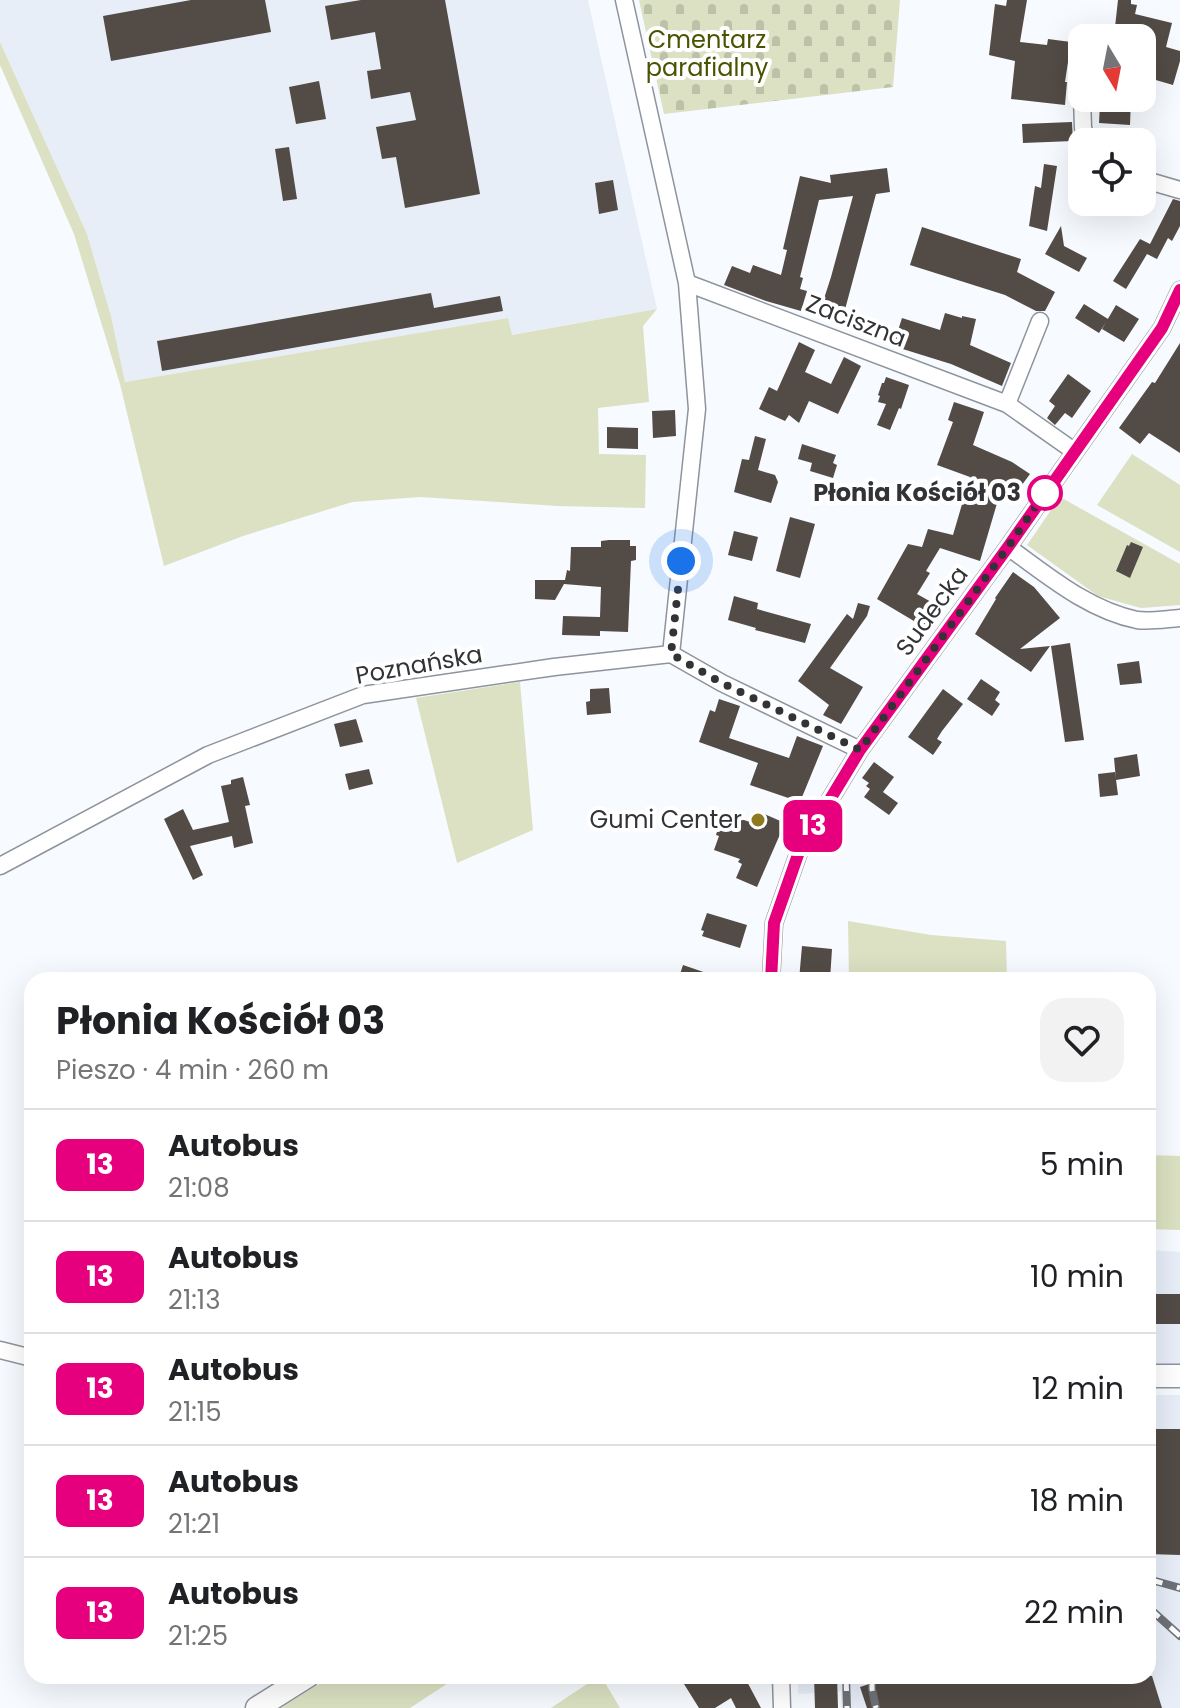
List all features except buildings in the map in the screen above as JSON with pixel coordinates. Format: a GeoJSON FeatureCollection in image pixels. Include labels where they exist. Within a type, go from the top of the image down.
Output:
{"type":"FeatureCollection","features":[{"type":"Feature","properties":{"kind":"main road"},"geometry":{"type":"LineString","coordinates":[[1156,1376],[1180,1376]]}},
{"type":"Feature","properties":{"kind":"main road"},"geometry":{"type":"LineString","coordinates":[[257,1708],[295,1684]]}},
{"type":"Feature","properties":{"kind":"street"},"geometry":{"type":"LineString","coordinates":[[624,0],[687,283],[697,409],[671,654],[722,683],[860,750]]}},
{"type":"Feature","properties":{"kind":"street"},"geometry":{"type":"LineString","coordinates":[[1156,183],[1180,190]]}},
{"type":"Feature","properties":{"kind":"street","name":"Zaciszna"},"geometry":{"type":"LineString","coordinates":[[687,283],[1007,404],[1074,451]]}},
{"type":"Feature","properties":{"kind":"street","name":"Sudecka"},"geometry":{"type":"LineString","coordinates":[[771,972],[774,923],[800,849],[860,750],[1162,328],[1180,290]]}},
{"type":"Feature","properties":{"kind":"street"},"geometry":{"type":"LineString","coordinates":[[1007,404],[1040,321]]}},
{"type":"Feature","properties":{"kind":"street"},"geometry":{"type":"LineString","coordinates":[[1008,547],[1074,593],[1107,610],[1139,620],[1180,618]]}},
{"type":"Feature","properties":{"kind":"street","name":"Poznańska"},"geometry":{"type":"LineString","coordinates":[[0,866],[208,755],[363,695],[554,667],[671,654]]}},
{"type":"Feature","properties":{"kind":"street"},"geometry":{"type":"LineString","coordinates":[[0,1350],[24,1356]]}},
{"type":"Feature","properties":{"kind":"street"},"geometry":{"type":"LineString","coordinates":[[781,1684],[782,1708]]}},
{"type":"Feature","properties":{"kind":"shaded area"},"geometry":{"type":"Polygon","coordinates":[[[0,0],[588,0],[657,309],[511,335],[508,318],[125,382],[111,316],[87,234],[0,42],[0,0]]]}},
{"type":"Feature","properties":{"kind":"shaded area"},"geometry":{"type":"Polygon","coordinates":[[[1156,1250],[1180,1252],[1180,1365],[1156,1364],[1156,1250]]]}},
{"type":"Feature","properties":{"kind":"shaded area"},"geometry":{"type":"Polygon","coordinates":[[[1156,1395],[1180,1395],[1180,1708],[841,1708],[841,1691],[798,1694],[798,1684],[1156,1684],[1156,1395]]]}},
{"type":"Feature","properties":{"kind":"green space","name":"Cmentarz parafialny"},"geometry":{"type":"Polygon","coordinates":[[[639,0],[900,0],[893,87],[664,114],[639,0]]]}},
{"type":"Feature","properties":{"kind":"green space"},"geometry":{"type":"Polygon","coordinates":[[[0,42],[87,234],[111,316],[125,382],[508,318],[512,335],[657,309],[643,326],[649,402],[598,408],[599,454],[646,455],[645,508],[420,497],[352,502],[243,536],[164,566],[120,384],[74,234],[0,65],[0,42]]]}},
{"type":"Feature","properties":{"kind":"green space"},"geometry":{"type":"Polygon","coordinates":[[[1132,454],[1180,485],[1180,552],[1097,505],[1132,454]]]}},
{"type":"Feature","properties":{"kind":"green space"},"geometry":{"type":"Polygon","coordinates":[[[1060,497],[1180,564],[1180,605],[1141,608],[1098,596],[1027,545],[1060,497]]]}},
{"type":"Feature","properties":{"kind":"green space"},"geometry":{"type":"Polygon","coordinates":[[[520,682],[533,830],[457,863],[416,698],[520,682]]]}},
{"type":"Feature","properties":{"kind":"green space"},"geometry":{"type":"Polygon","coordinates":[[[848,921],[931,935],[1006,941],[1007,972],[849,972],[848,921]]]}},
{"type":"Feature","properties":{"kind":"green space"},"geometry":{"type":"Polygon","coordinates":[[[1156,1155],[1180,1156],[1180,1230],[1156,1229],[1156,1155]]]}},
{"type":"Feature","properties":{"kind":"green space"},"geometry":{"type":"Polygon","coordinates":[[[319,1684],[447,1684],[410,1708],[281,1708],[319,1684]]]}},
{"type":"Feature","properties":{"kind":"green space"},"geometry":{"type":"Polygon","coordinates":[[[587,1684],[606,1684],[620,1708],[551,1708],[587,1684]]]}},
{"type":"Feature","properties":{"kind":"railway"},"geometry":{"type":"LineString","coordinates":[[1156,1581],[1180,1588]]}},
{"type":"Feature","properties":{"kind":"railway"},"geometry":{"type":"LineString","coordinates":[[1156,1614],[1180,1636]]}},
{"type":"Feature","properties":{"kind":"railway"},"geometry":{"type":"LineString","coordinates":[[846,1684],[847,1708]]}},
{"type":"Feature","properties":{"kind":"railway"},"geometry":{"type":"LineString","coordinates":[[872,1684],[876,1708]]}},
{"type":"Feature","properties":{"kind":"bus line","name":"13"},"geometry":{"type":"LineString","coordinates":[[771,972],[774,923],[800,849],[860,750],[1162,328],[1180,290]]}},
{"type":"Feature","properties":{"kind":"place","name":"Płonia Kościół 03"},"geometry":{"type":"Point","coordinates":[1045,493]}},
{"type":"Feature","properties":{"kind":"place","name":"Gumi Center"},"geometry":{"type":"Point","coordinates":[758,820]}},
{"type":"Feature","properties":{"kind":"route"},"geometry":{"type":"LineString","coordinates":[[681,561],[671,654],[722,683],[860,750],[1051,484],[1045,493]]}}]}
